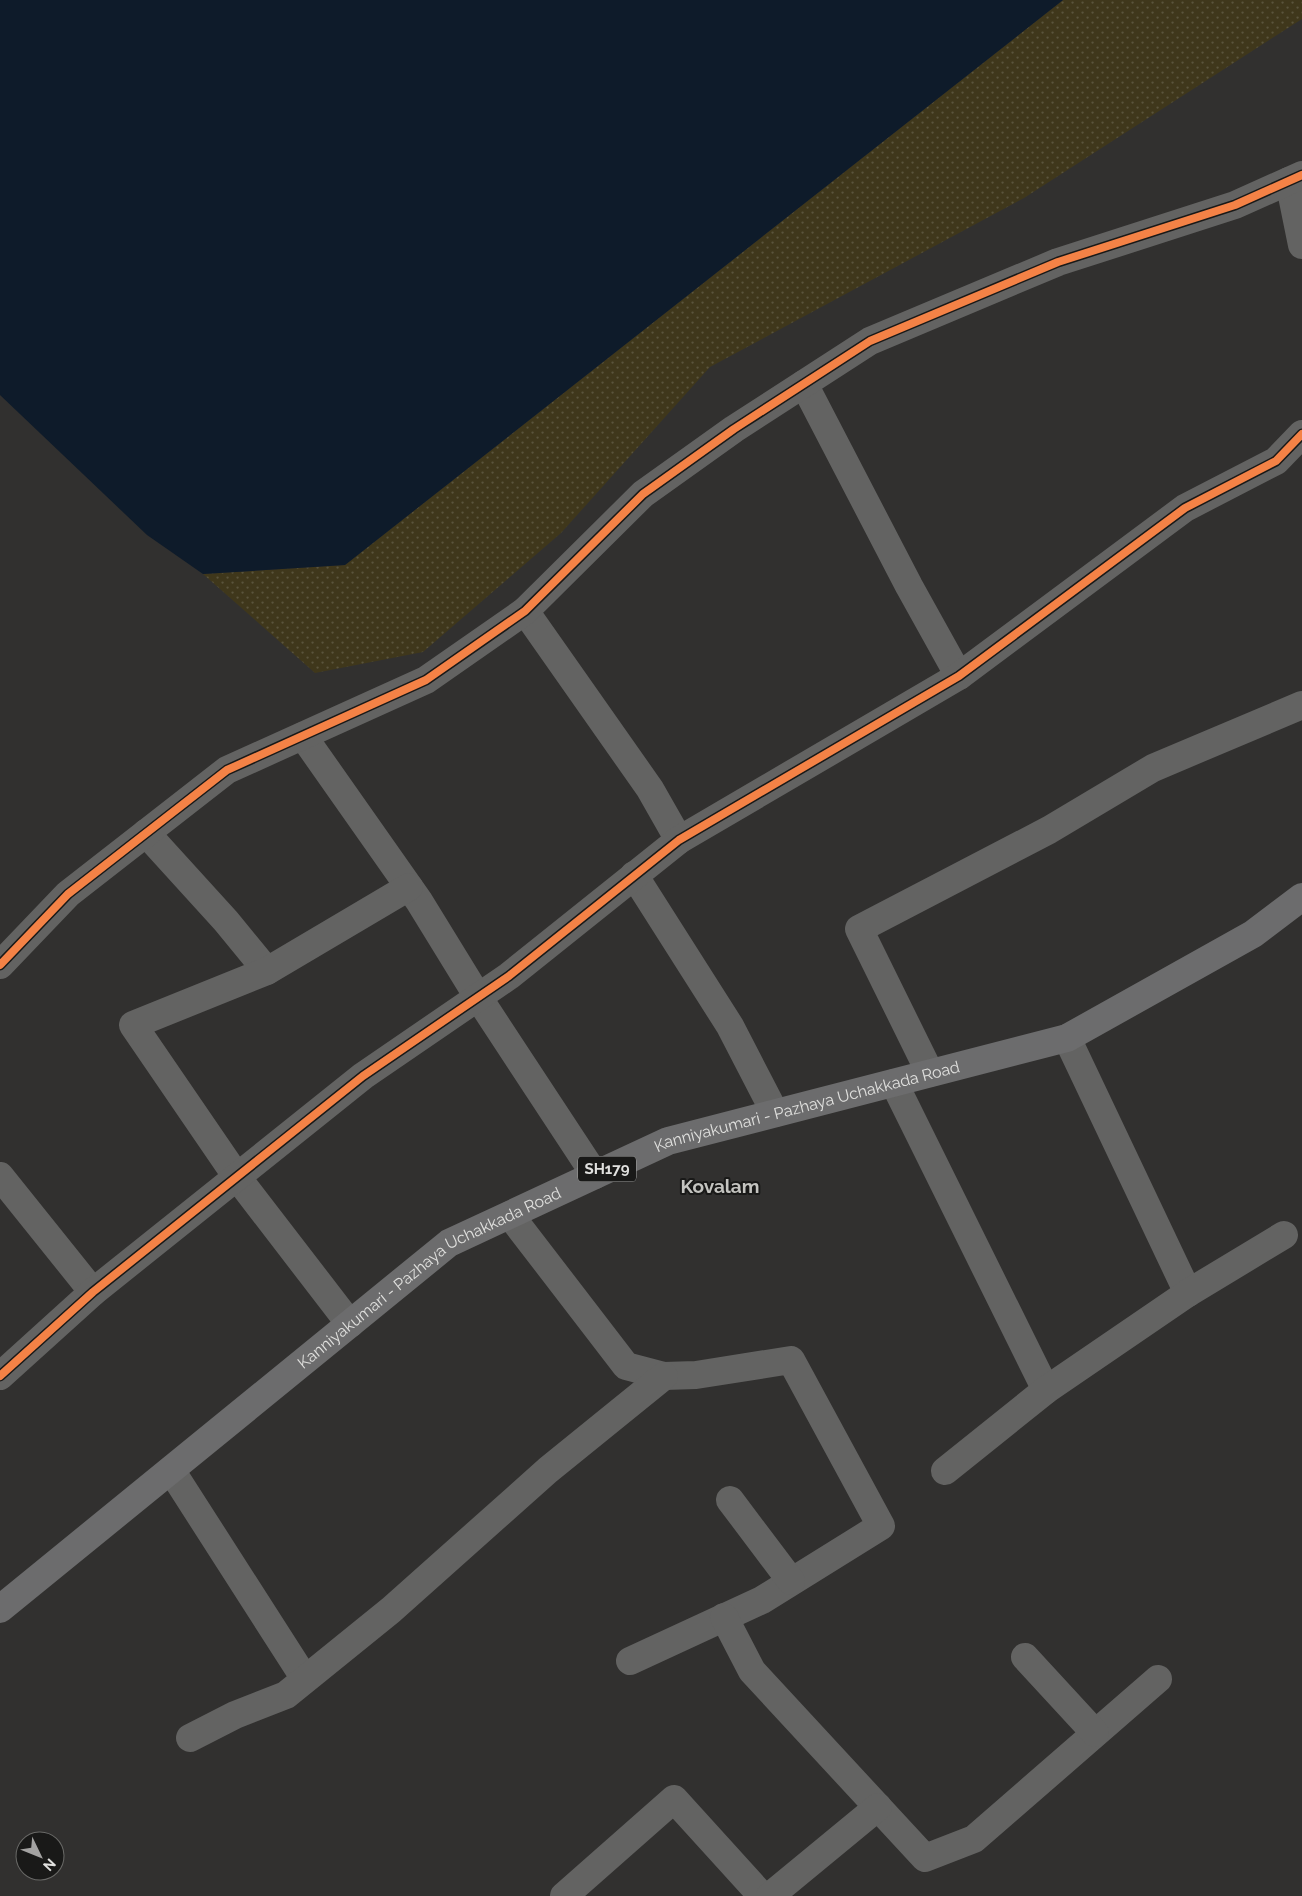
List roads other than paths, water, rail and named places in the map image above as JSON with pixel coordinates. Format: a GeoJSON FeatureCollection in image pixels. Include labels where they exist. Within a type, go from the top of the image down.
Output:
{"type":"FeatureCollection","features":[{"type":"Feature","properties":{"kind":"main road","name":"Kanniyakumari - Pazhaya Uchakkada Road"},"geometry":{"type":"LineString","coordinates":[[0,1609],[449,1243],[668,1140],[1068,1038],[1253,934],[1302,898]]}},
{"type":"Feature","properties":{"kind":"street"},"geometry":{"type":"LineString","coordinates":[[0,965],[68,894],[227,770],[426,680],[525,611],[643,494],[734,429],[870,341],[1058,262],[1235,205],[1295,178],[1302,245]]}},
{"type":"Feature","properties":{"kind":"street"},"geometry":{"type":"LineString","coordinates":[[804,384],[909,586],[959,676]]}},
{"type":"Feature","properties":{"kind":"street"},"geometry":{"type":"LineString","coordinates":[[0,1376],[93,1292],[363,1076],[509,976],[680,840],[959,676],[1185,508],[1276,461],[1302,434]]}},
{"type":"Feature","properties":{"kind":"street"},"geometry":{"type":"LineString","coordinates":[[525,611],[650,789],[680,840]]}},
{"type":"Feature","properties":{"kind":"street"},"geometry":{"type":"LineString","coordinates":[[930,1073],[859,929],[1049,830],[1153,768],[1302,705]]}},
{"type":"Feature","properties":{"kind":"street"},"geometry":{"type":"LineString","coordinates":[[303,736],[409,887],[478,997],[595,1175]]}},
{"type":"Feature","properties":{"kind":"street"},"geometry":{"type":"LineString","coordinates":[[146,833],[226,921],[267,971]]}},
{"type":"Feature","properties":{"kind":"street"},"geometry":{"type":"LineString","coordinates":[[634,875],[730,1026],[775,1113]]}},
{"type":"Feature","properties":{"kind":"street"},"geometry":{"type":"LineString","coordinates":[[350,1324],[237,1177],[133,1025],[267,971],[409,887]]}},
{"type":"Feature","properties":{"kind":"street"},"geometry":{"type":"LineString","coordinates":[[1068,1038],[1188,1293]]}},
{"type":"Feature","properties":{"kind":"street"},"geometry":{"type":"LineString","coordinates":[[894,1083],[1046,1390]]}},
{"type":"Feature","properties":{"kind":"street"},"geometry":{"type":"LineString","coordinates":[[0,1176],[93,1292]]}},
{"type":"Feature","properties":{"kind":"street"},"geometry":{"type":"LineString","coordinates":[[510,1215],[626,1366],[664,1376],[696,1375],[792,1360],[881,1526],[762,1600],[630,1661]]}},
{"type":"Feature","properties":{"kind":"street"},"geometry":{"type":"LineString","coordinates":[[945,1471],[1046,1390],[1188,1293],[1284,1235]]}},
{"type":"Feature","properties":{"kind":"street"},"geometry":{"type":"LineString","coordinates":[[190,1738],[235,1715],[286,1695],[391,1610],[548,1470],[664,1376]]}},
{"type":"Feature","properties":{"kind":"street"},"geometry":{"type":"LineString","coordinates":[[171,1470],[305,1679]]}},
{"type":"Feature","properties":{"kind":"street"},"geometry":{"type":"LineString","coordinates":[[730,1500],[791,1582]]}},
{"type":"Feature","properties":{"kind":"street"},"geometry":{"type":"LineString","coordinates":[[724,1617],[752,1671],[925,1858],[974,1839],[1158,1679]]}},
{"type":"Feature","properties":{"kind":"street"},"geometry":{"type":"LineString","coordinates":[[1025,1657],[1095,1734]]}},
{"type":"Feature","properties":{"kind":"street"},"geometry":{"type":"LineString","coordinates":[[564,1896],[674,1800],[762,1896]]}},
{"type":"Feature","properties":{"kind":"street"},"geometry":{"type":"LineString","coordinates":[[770,1896],[878,1807]]}},
{"type":"Feature","properties":{"kind":"water"},"geometry":{"type":"Polygon","coordinates":[[[0,0],[1063,0],[345,565],[203,574],[147,535],[0,395],[0,0]]]}},
{"type":"Feature","properties":{"kind":"district","name":"Kovalam"},"geometry":{"type":"Point","coordinates":[720,1186]}}]}
